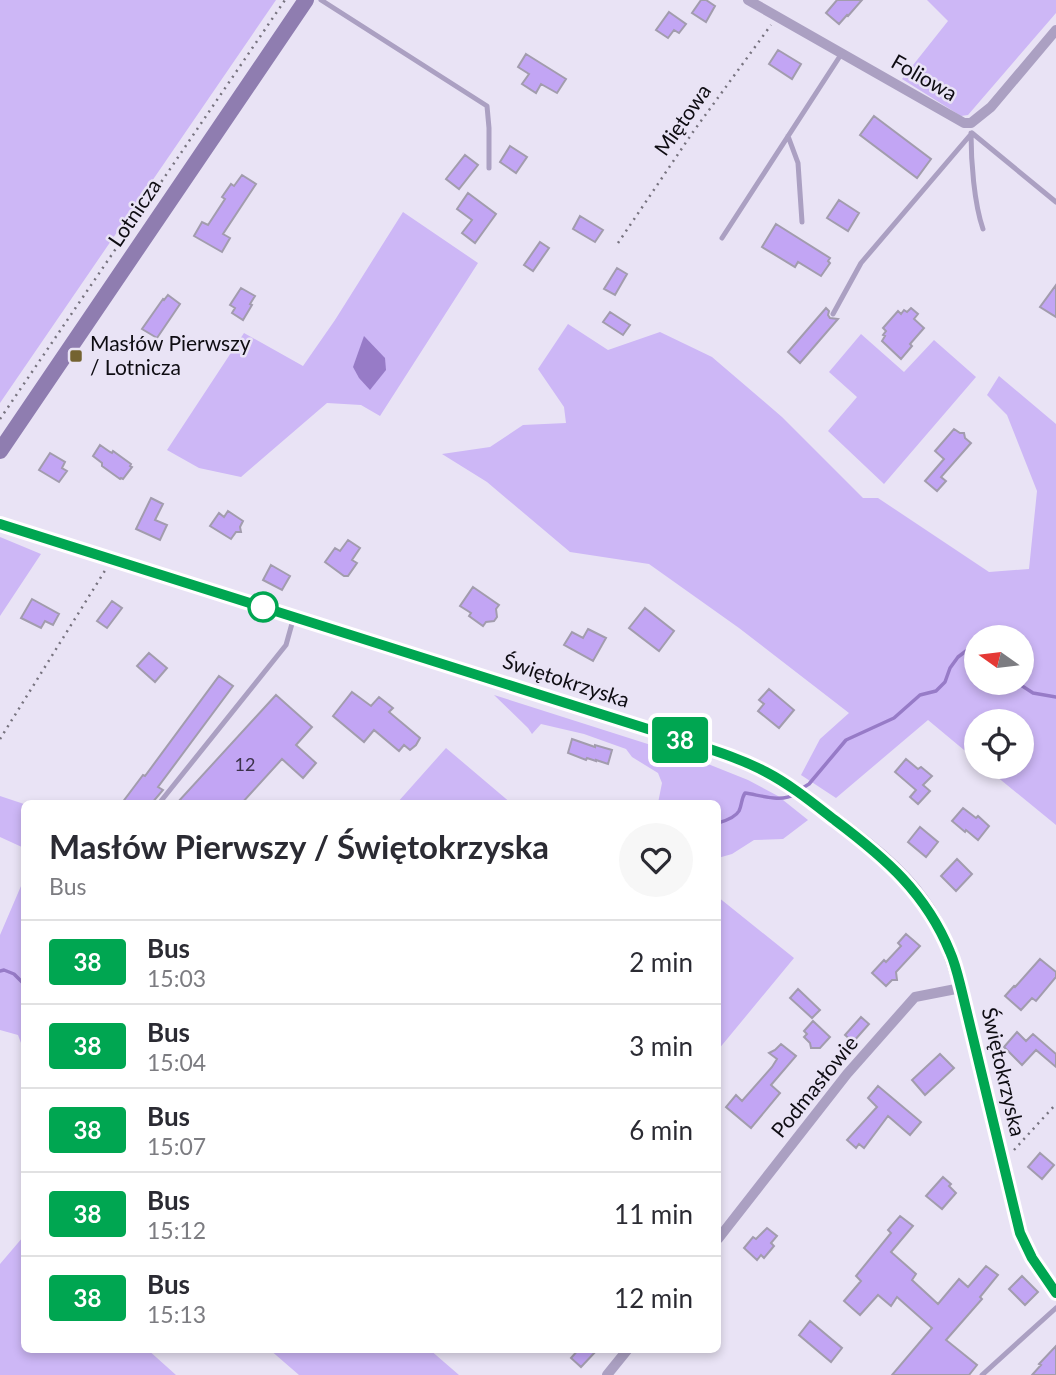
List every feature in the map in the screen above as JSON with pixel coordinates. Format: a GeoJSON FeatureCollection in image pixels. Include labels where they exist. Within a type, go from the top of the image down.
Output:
{"type":"FeatureCollection","features":[{"type":"Feature","properties":{"kind":"main road","name":"Lotnicza"},"geometry":{"type":"LineString","coordinates":[[0,451],[306,0]]}},
{"type":"Feature","properties":{"kind":"street","name":"Foliowa"},"geometry":{"type":"LineString","coordinates":[[748,0],[971,128],[1056,30]]}},
{"type":"Feature","properties":{"kind":"street","name":"Świętokrzyska"},"geometry":{"type":"LineString","coordinates":[[0,524],[735,758],[766,772],[808,800],[857,836],[904,878],[923,901],[939,928],[951,954],[961,988],[1020,1233],[1032,1258],[1056,1293]]}},
{"type":"Feature","properties":{"kind":"street","name":"Podmasłowie"},"geometry":{"type":"LineString","coordinates":[[721,1235],[847,1074],[915,997],[961,988]]}},
{"type":"Feature","properties":{"kind":"street"},"geometry":{"type":"LineString","coordinates":[[607,1375],[625,1353]]}},
{"type":"Feature","properties":{"kind":"lane"},"geometry":{"type":"LineString","coordinates":[[321,0],[487,106],[489,168]]}},
{"type":"Feature","properties":{"kind":"lane"},"geometry":{"type":"LineString","coordinates":[[722,238],[842,53]]}},
{"type":"Feature","properties":{"kind":"lane"},"geometry":{"type":"LineString","coordinates":[[971,128],[1056,202]]}},
{"type":"Feature","properties":{"kind":"lane"},"geometry":{"type":"LineString","coordinates":[[971,128],[976,197],[982,229]]}},
{"type":"Feature","properties":{"kind":"lane"},"geometry":{"type":"LineString","coordinates":[[833,314],[861,264],[971,128]]}},
{"type":"Feature","properties":{"kind":"lane"},"geometry":{"type":"LineString","coordinates":[[788,136],[797,163],[802,222]]}},
{"type":"Feature","properties":{"kind":"lane"},"geometry":{"type":"LineString","coordinates":[[162,800],[286,645],[294,617]]}},
{"type":"Feature","properties":{"kind":"lane"},"geometry":{"type":"LineString","coordinates":[[982,1375],[1056,1308]]}},
{"type":"Feature","properties":{"kind":"path"},"geometry":{"type":"LineString","coordinates":[[0,419],[285,0]]}},
{"type":"Feature","properties":{"kind":"path","name":"Miętowa"},"geometry":{"type":"LineString","coordinates":[[618,243],[707,112],[777,16]]}},
{"type":"Feature","properties":{"kind":"path"},"geometry":{"type":"LineString","coordinates":[[0,739],[112,559]]}},
{"type":"Feature","properties":{"kind":"path"},"geometry":{"type":"LineString","coordinates":[[1003,1163],[1056,1104]]}},
{"type":"Feature","properties":{"kind":"shaded area"},"geometry":{"type":"Polygon","coordinates":[[[0,0],[276,0],[0,403],[0,0]]]}},
{"type":"Feature","properties":{"kind":"shaded area"},"geometry":{"type":"Polygon","coordinates":[[[927,0],[1056,0],[1056,13],[968,115],[961,116],[902,79],[948,21],[927,0]]]}},
{"type":"Feature","properties":{"kind":"shaded area"},"geometry":{"type":"Polygon","coordinates":[[[403,212],[478,263],[380,416],[361,405],[327,403],[241,477],[199,468],[167,450],[244,333],[303,366],[403,212]]]}},
{"type":"Feature","properties":{"kind":"shaded area"},"geometry":{"type":"Polygon","coordinates":[[[568,324],[608,350],[660,332],[712,357],[782,417],[863,498],[878,498],[989,572],[1029,569],[1037,491],[1007,415],[987,395],[999,376],[1056,424],[1056,825],[1000,779],[1034,779],[1034,709],[964,709],[964,750],[928,720],[836,798],[801,775],[820,739],[849,713],[739,628],[649,564],[570,552],[487,482],[442,454],[490,447],[523,425],[566,423],[564,407],[538,369],[568,324]]]}},
{"type":"Feature","properties":{"kind":"shaded area"},"geometry":{"type":"Polygon","coordinates":[[[861,334],[904,372],[934,340],[976,377],[884,484],[828,431],[857,397],[829,372],[861,334]]]}},
{"type":"Feature","properties":{"kind":"shaded area"},"geometry":{"type":"Polygon","coordinates":[[[364,336],[385,358],[386,370],[370,390],[353,367],[364,336]]]}},
{"type":"Feature","properties":{"kind":"shaded area"},"geometry":{"type":"Polygon","coordinates":[[[0,537],[41,554],[0,616],[0,537]]]}},
{"type":"Feature","properties":{"kind":"shaded area"},"geometry":{"type":"Polygon","coordinates":[[[494,695],[698,760],[748,780],[778,796],[808,820],[783,839],[754,840],[732,854],[721,857],[721,800],[659,800],[662,783],[658,773],[632,757],[626,749],[584,734],[541,724],[532,734],[494,695]]]}},
{"type":"Feature","properties":{"kind":"shaded area"},"geometry":{"type":"Polygon","coordinates":[[[446,748],[507,800],[400,800],[446,748]]]}},
{"type":"Feature","properties":{"kind":"shaded area"},"geometry":{"type":"Polygon","coordinates":[[[0,796],[21,803],[21,847],[0,837],[0,796]]]}},
{"type":"Feature","properties":{"kind":"shaded area"},"geometry":{"type":"Polygon","coordinates":[[[21,886],[21,1043],[18,1035],[0,1030],[0,935],[21,886]]]}},
{"type":"Feature","properties":{"kind":"shaded area"},"geometry":{"type":"Polygon","coordinates":[[[721,899],[794,958],[721,1046],[721,899]]]}},
{"type":"Feature","properties":{"kind":"shaded area"},"geometry":{"type":"Polygon","coordinates":[[[21,1239],[21,1353],[151,1353],[176,1375],[0,1375],[0,1264],[21,1239]]]}},
{"type":"Feature","properties":{"kind":"shaded area"},"geometry":{"type":"Polygon","coordinates":[[[274,1353],[434,1353],[459,1375],[299,1375],[274,1353]]]}},
{"type":"Feature","properties":{"kind":"building"},"geometry":{"type":"Polygon","coordinates":[[[701,0],[715,6],[706,22],[692,13],[701,0]]]}},
{"type":"Feature","properties":{"kind":"building"},"geometry":{"type":"Polygon","coordinates":[[[837,0],[862,0],[839,24],[826,13],[837,0]]]}},
{"type":"Feature","properties":{"kind":"building"},"geometry":{"type":"Polygon","coordinates":[[[669,12],[686,24],[679,33],[674,30],[668,38],[656,30],[669,12]]]}},
{"type":"Feature","properties":{"kind":"building"},"geometry":{"type":"Polygon","coordinates":[[[778,50],[801,64],[792,79],[769,64],[778,50]]]}},
{"type":"Feature","properties":{"kind":"building"},"geometry":{"type":"Polygon","coordinates":[[[526,54],[566,79],[557,93],[541,84],[536,93],[522,84],[529,74],[518,67],[526,54]]]}},
{"type":"Feature","properties":{"kind":"building"},"geometry":{"type":"Polygon","coordinates":[[[874,116],[931,159],[917,178],[860,135],[874,116]]]}},
{"type":"Feature","properties":{"kind":"building"},"geometry":{"type":"Polygon","coordinates":[[[510,146],[527,157],[516,173],[500,162],[510,146]]]}},
{"type":"Feature","properties":{"kind":"building"},"geometry":{"type":"Polygon","coordinates":[[[465,155],[478,165],[459,189],[446,179],[465,155]]]}},
{"type":"Feature","properties":{"kind":"building"},"geometry":{"type":"Polygon","coordinates":[[[242,175],[256,184],[223,234],[230,238],[222,252],[194,236],[202,222],[208,225],[225,199],[222,197],[242,175]]]}},
{"type":"Feature","properties":{"kind":"building"},"geometry":{"type":"Polygon","coordinates":[[[468,193],[496,214],[475,243],[462,233],[472,220],[457,209],[468,193]]]}},
{"type":"Feature","properties":{"kind":"building"},"geometry":{"type":"Polygon","coordinates":[[[839,200],[859,213],[848,231],[827,218],[839,200]]]}},
{"type":"Feature","properties":{"kind":"building"},"geometry":{"type":"Polygon","coordinates":[[[580,216],[603,230],[595,242],[573,229],[580,216]]]}},
{"type":"Feature","properties":{"kind":"building"},"geometry":{"type":"Polygon","coordinates":[[[776,224],[830,258],[830,263],[821,276],[798,262],[795,267],[762,247],[776,224]]]}},
{"type":"Feature","properties":{"kind":"building"},"geometry":{"type":"Polygon","coordinates":[[[540,242],[549,248],[533,271],[524,265],[540,242]]]}},
{"type":"Feature","properties":{"kind":"building"},"geometry":{"type":"Polygon","coordinates":[[[617,268],[627,274],[615,295],[604,289],[617,268]]]}},
{"type":"Feature","properties":{"kind":"building"},"geometry":{"type":"Polygon","coordinates":[[[1056,285],[1056,317],[1040,307],[1056,285]]]}},
{"type":"Feature","properties":{"kind":"building"},"geometry":{"type":"Polygon","coordinates":[[[241,288],[255,296],[243,320],[232,313],[235,308],[230,305],[241,288]]]}},
{"type":"Feature","properties":{"kind":"building"},"geometry":{"type":"Polygon","coordinates":[[[168,295],[180,304],[157,338],[142,329],[168,295]]]}},
{"type":"Feature","properties":{"kind":"building"},"geometry":{"type":"Polygon","coordinates":[[[826,308],[830,318],[838,319],[800,363],[788,352],[826,308]]]}},
{"type":"Feature","properties":{"kind":"building"},"geometry":{"type":"Polygon","coordinates":[[[911,308],[918,314],[914,319],[924,328],[901,359],[882,341],[886,331],[883,328],[898,311],[901,314],[911,308]]]}},
{"type":"Feature","properties":{"kind":"building"},"geometry":{"type":"Polygon","coordinates":[[[610,312],[630,325],[623,335],[603,322],[610,312]]]}},
{"type":"Feature","properties":{"kind":"building"},"geometry":{"type":"Polygon","coordinates":[[[954,429],[964,433],[971,443],[941,477],[946,481],[937,491],[925,481],[944,459],[935,451],[954,429]]]}},
{"type":"Feature","properties":{"kind":"building"},"geometry":{"type":"Polygon","coordinates":[[[100,445],[131,464],[132,467],[123,479],[102,466],[93,456],[100,445]]]}},
{"type":"Feature","properties":{"kind":"building"},"geometry":{"type":"Polygon","coordinates":[[[50,453],[65,462],[62,468],[67,471],[59,482],[39,470],[50,453]]]}},
{"type":"Feature","properties":{"kind":"building"},"geometry":{"type":"Polygon","coordinates":[[[151,498],[163,504],[155,520],[167,525],[160,540],[136,529],[151,498]]]}},
{"type":"Feature","properties":{"kind":"building"},"geometry":{"type":"Polygon","coordinates":[[[228,511],[243,521],[241,532],[236,532],[231,539],[210,526],[219,513],[224,517],[228,511]]]}},
{"type":"Feature","properties":{"kind":"building"},"geometry":{"type":"Polygon","coordinates":[[[348,540],[360,548],[352,560],[357,563],[348,576],[344,576],[325,562],[335,548],[340,551],[348,540]]]}},
{"type":"Feature","properties":{"kind":"building"},"geometry":{"type":"Polygon","coordinates":[[[271,565],[290,576],[282,590],[263,580],[271,565]]]}},
{"type":"Feature","properties":{"kind":"building"},"geometry":{"type":"Polygon","coordinates":[[[473,587],[499,605],[494,621],[486,622],[483,626],[460,606],[473,587]]]}},
{"type":"Feature","properties":{"kind":"building"},"geometry":{"type":"Polygon","coordinates":[[[32,599],[59,614],[53,625],[45,621],[41,628],[21,618],[32,599]]]}},
{"type":"Feature","properties":{"kind":"building"},"geometry":{"type":"Polygon","coordinates":[[[112,601],[122,608],[107,628],[97,621],[112,601]]]}},
{"type":"Feature","properties":{"kind":"building"},"geometry":{"type":"Polygon","coordinates":[[[645,608],[674,631],[659,651],[629,628],[645,608]]]}},
{"type":"Feature","properties":{"kind":"building"},"geometry":{"type":"Polygon","coordinates":[[[588,629],[606,638],[593,661],[564,645],[572,632],[583,638],[588,629]]]}},
{"type":"Feature","properties":{"kind":"building"},"geometry":{"type":"Polygon","coordinates":[[[149,653],[167,668],[155,682],[137,666],[149,653]]]}},
{"type":"Feature","properties":{"kind":"building"},"geometry":{"type":"Polygon","coordinates":[[[219,676],[233,686],[158,787],[163,790],[155,800],[124,800],[143,775],[145,776],[219,676]]]}},
{"type":"Feature","properties":{"kind":"building"},"geometry":{"type":"Polygon","coordinates":[[[769,689],[794,710],[779,728],[758,711],[764,704],[759,700],[769,689]]]}},
{"type":"Feature","properties":{"kind":"building"},"geometry":{"type":"Polygon","coordinates":[[[352,692],[371,706],[379,697],[393,708],[389,712],[420,738],[416,745],[410,750],[404,745],[399,751],[374,730],[364,742],[333,716],[352,692]]]}},
{"type":"Feature","properties":{"kind":"building"},"geometry":{"type":"Polygon","coordinates":[[[276,695],[312,727],[296,745],[316,763],[303,778],[282,759],[245,800],[180,800],[276,695]]]}},
{"type":"Feature","properties":{"kind":"building"},"geometry":{"type":"Polygon","coordinates":[[[572,739],[612,750],[608,764],[568,753],[572,739]]]}},
{"type":"Feature","properties":{"kind":"building"},"geometry":{"type":"Polygon","coordinates":[[[906,759],[932,776],[923,785],[930,791],[918,804],[910,797],[916,790],[895,772],[906,759]]]}},
{"type":"Feature","properties":{"kind":"building"},"geometry":{"type":"Polygon","coordinates":[[[963,808],[989,826],[978,840],[952,821],[963,808]]]}},
{"type":"Feature","properties":{"kind":"building"},"geometry":{"type":"Polygon","coordinates":[[[920,827],[938,842],[926,857],[908,842],[920,827]]]}},
{"type":"Feature","properties":{"kind":"building"},"geometry":{"type":"Polygon","coordinates":[[[957,859],[972,874],[956,891],[941,876],[957,859]]]}},
{"type":"Feature","properties":{"kind":"building"},"geometry":{"type":"Polygon","coordinates":[[[906,934],[920,946],[896,972],[897,980],[892,980],[886,986],[872,973],[901,946],[898,943],[906,934]]]}},
{"type":"Feature","properties":{"kind":"building"},"geometry":{"type":"Polygon","coordinates":[[[1040,959],[1056,972],[1056,977],[1036,1001],[1032,998],[1021,1010],[1005,996],[1040,959]]]}},
{"type":"Feature","properties":{"kind":"building"},"geometry":{"type":"Polygon","coordinates":[[[798,989],[820,1010],[812,1018],[790,998],[798,989]]]}},
{"type":"Feature","properties":{"kind":"building"},"geometry":{"type":"Polygon","coordinates":[[[861,1017],[869,1024],[853,1042],[845,1035],[861,1017]]]}},
{"type":"Feature","properties":{"kind":"building"},"geometry":{"type":"Polygon","coordinates":[[[813,1021],[830,1037],[820,1048],[811,1048],[804,1037],[807,1034],[804,1031],[813,1021]]]}},
{"type":"Feature","properties":{"kind":"building"},"geometry":{"type":"Polygon","coordinates":[[[1017,1032],[1026,1041],[1033,1034],[1056,1054],[1056,1067],[1036,1050],[1022,1065],[1004,1047],[1017,1032]]]}},
{"type":"Feature","properties":{"kind":"building"},"geometry":{"type":"Polygon","coordinates":[[[781,1044],[796,1056],[771,1085],[780,1093],[751,1128],[726,1107],[736,1095],[742,1101],[772,1067],[777,1059],[769,1053],[781,1044]]]}},
{"type":"Feature","properties":{"kind":"building"},"geometry":{"type":"Polygon","coordinates":[[[940,1054],[954,1068],[925,1095],[912,1080],[940,1054]]]}},
{"type":"Feature","properties":{"kind":"building"},"geometry":{"type":"Polygon","coordinates":[[[878,1086],[921,1122],[910,1135],[888,1116],[864,1148],[859,1144],[856,1148],[847,1140],[877,1107],[868,1098],[878,1086]]]}},
{"type":"Feature","properties":{"kind":"building"},"geometry":{"type":"Polygon","coordinates":[[[1040,1153],[1054,1165],[1042,1179],[1028,1167],[1040,1153]]]}},
{"type":"Feature","properties":{"kind":"building"},"geometry":{"type":"Polygon","coordinates":[[[943,1177],[956,1193],[942,1209],[926,1196],[943,1177]]]}},
{"type":"Feature","properties":{"kind":"building"},"geometry":{"type":"Polygon","coordinates":[[[900,1216],[913,1226],[891,1252],[916,1274],[912,1280],[938,1304],[959,1279],[968,1287],[986,1266],[998,1275],[980,1297],[982,1299],[946,1340],[977,1365],[969,1375],[892,1375],[932,1328],[897,1297],[891,1306],[878,1295],[860,1315],[844,1301],[861,1281],[856,1276],[891,1233],[888,1230],[900,1216]]]}},
{"type":"Feature","properties":{"kind":"building"},"geometry":{"type":"Polygon","coordinates":[[[767,1228],[777,1236],[771,1243],[774,1246],[764,1258],[761,1255],[757,1260],[744,1248],[753,1237],[756,1239],[767,1228]]]}},
{"type":"Feature","properties":{"kind":"building"},"geometry":{"type":"Polygon","coordinates":[[[1022,1276],[1038,1292],[1025,1305],[1009,1289],[1022,1276]]]}},
{"type":"Feature","properties":{"kind":"building"},"geometry":{"type":"Polygon","coordinates":[[[810,1321],[842,1348],[831,1362],[799,1335],[810,1321]]]}},
{"type":"Feature","properties":{"kind":"building"},"geometry":{"type":"Polygon","coordinates":[[[1056,1346],[1056,1375],[1032,1375],[1041,1365],[1039,1364],[1056,1346]]]}},
{"type":"Feature","properties":{"kind":"building"},"geometry":{"type":"Polygon","coordinates":[[[575,1353],[594,1353],[581,1367],[571,1358],[575,1353]]]}},
{"type":"Feature","properties":{"kind":"waterway"},"geometry":{"type":"LineString","coordinates":[[801,789],[809,784],[846,740],[894,718],[920,695],[936,691],[945,682],[950,668],[964,652]]}},
{"type":"Feature","properties":{"kind":"waterway"},"geometry":{"type":"LineString","coordinates":[[1034,693],[1056,697]]}},
{"type":"Feature","properties":{"kind":"waterway"},"geometry":{"type":"LineString","coordinates":[[721,822],[737,813],[745,793],[777,798],[795,794]]}},
{"type":"Feature","properties":{"kind":"waterway"},"geometry":{"type":"LineString","coordinates":[[0,971],[14,974],[21,981]]}},
{"type":"Feature","properties":{"kind":"bus line","name":"38"},"geometry":{"type":"LineString","coordinates":[[0,524],[735,758],[766,772],[808,800],[857,836],[904,878],[923,901],[939,928],[951,954],[961,988],[1020,1233],[1032,1258],[1056,1293]]}},
{"type":"Feature","properties":{"kind":"place","name":"Masłów Pierwszy / Lotnicza"},"geometry":{"type":"Point","coordinates":[76,356]}}]}
